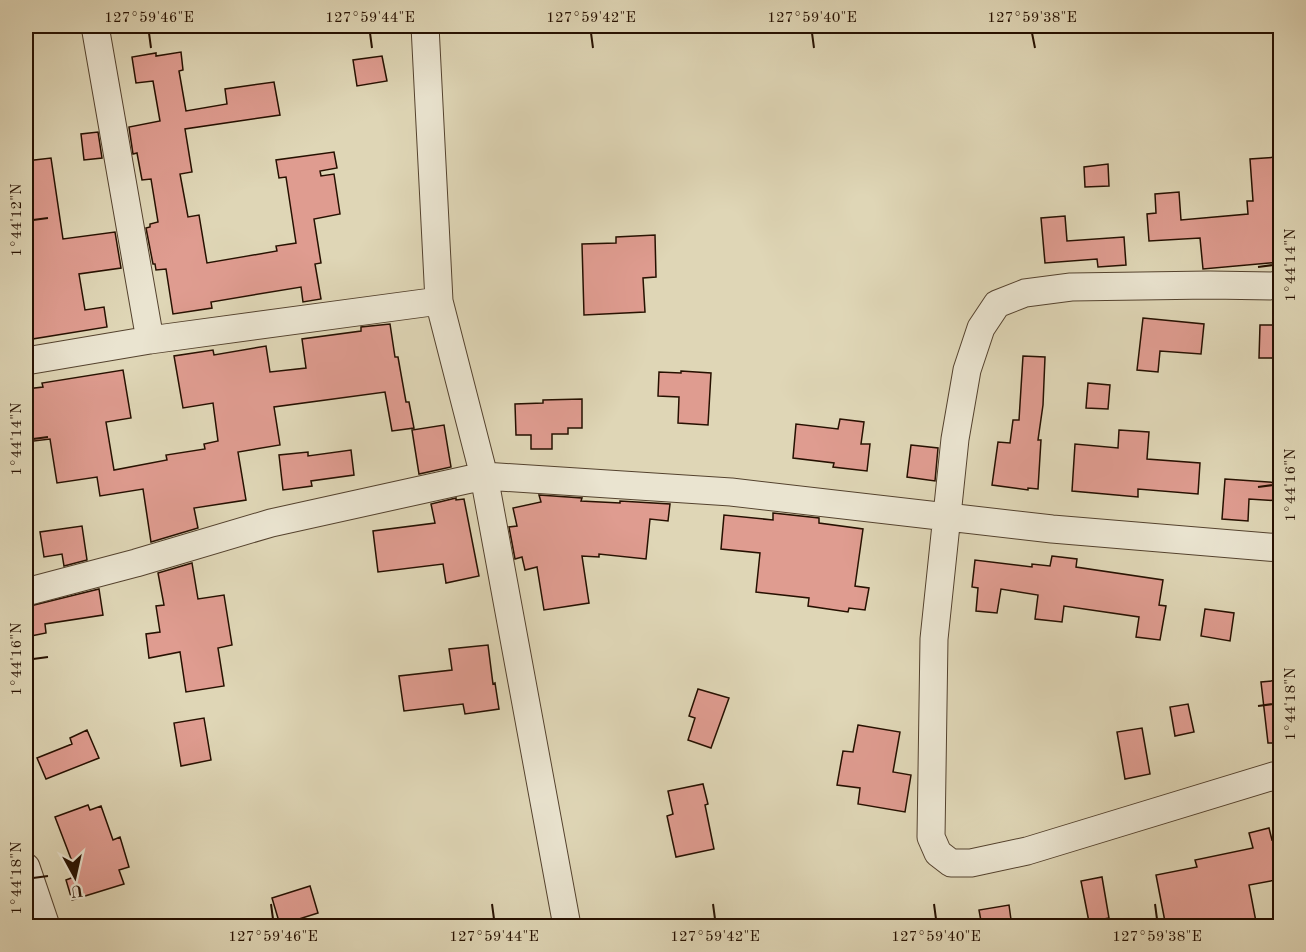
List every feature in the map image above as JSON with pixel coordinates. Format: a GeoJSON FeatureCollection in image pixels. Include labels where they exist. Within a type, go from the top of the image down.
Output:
{"type":"FeatureCollection","features":[{"type":"Feature","properties":{"kind":"street"},"geometry":{"type":"LineString","coordinates":[[95,26],[150,340]]}},
{"type":"Feature","properties":{"kind":"street"},"geometry":{"type":"LineString","coordinates":[[424,26],[439,301],[484,476],[567,927]]}},
{"type":"Feature","properties":{"kind":"street"},"geometry":{"type":"LineString","coordinates":[[1281,286],[1071,287],[1025,293],[997,304],[981,328],[967,370],[956,439],[934,639],[931,837],[938,853],[951,863],[971,863],[1027,851],[1281,774]]}},
{"type":"Feature","properties":{"kind":"street"},"geometry":{"type":"LineString","coordinates":[[26,361],[150,340],[439,301]]}},
{"type":"Feature","properties":{"kind":"street"},"geometry":{"type":"LineString","coordinates":[[26,592],[136,563],[271,523],[484,476],[731,492],[1052,529],[1281,548]]}},
{"type":"Feature","properties":{"kind":"street"},"geometry":{"type":"LineString","coordinates":[[26,867],[46,927]]}},
{"type":"Feature","properties":{"kind":"building"},"geometry":{"type":"Polygon","coordinates":[[[181,52],[183,70],[179,71],[186,111],[227,104],[225,89],[274,82],[280,115],[185,129],[192,172],[180,174],[188,217],[199,215],[207,263],[277,251],[276,246],[296,243],[286,177],[279,178],[276,160],[334,152],[337,168],[320,171],[321,176],[334,174],[340,214],[314,219],[321,263],[315,264],[321,299],[303,302],[301,287],[211,302],[212,308],[173,314],[166,269],[156,270],[153,264],[146,228],[158,222],[151,179],[142,180],[137,153],[133,154],[129,127],[160,121],[153,81],[136,83],[132,57],[181,52]]]}},
{"type":"Feature","properties":{"kind":"building"},"geometry":{"type":"Polygon","coordinates":[[[382,56],[387,81],[357,86],[353,60],[382,56]]]}},
{"type":"Feature","properties":{"kind":"building"},"geometry":{"type":"Polygon","coordinates":[[[98,132],[102,158],[84,160],[81,134],[98,132]]]}},
{"type":"Feature","properties":{"kind":"building"},"geometry":{"type":"Polygon","coordinates":[[[1278,157],[1280,177],[1274,177],[1278,229],[1281,229],[1281,262],[1203,269],[1200,238],[1149,241],[1147,214],[1156,213],[1155,194],[1179,192],[1181,220],[1248,214],[1247,201],[1253,201],[1250,159],[1278,157]]]}},
{"type":"Feature","properties":{"kind":"building"},"geometry":{"type":"Polygon","coordinates":[[[51,158],[63,239],[115,232],[121,268],[79,274],[85,310],[104,307],[107,327],[26,340],[26,161],[51,158]]]}},
{"type":"Feature","properties":{"kind":"building"},"geometry":{"type":"Polygon","coordinates":[[[1108,164],[1109,186],[1085,187],[1084,167],[1108,164]]]}},
{"type":"Feature","properties":{"kind":"building"},"geometry":{"type":"Polygon","coordinates":[[[1065,216],[1067,241],[1124,237],[1126,265],[1098,267],[1097,259],[1045,263],[1041,218],[1065,216]]]}},
{"type":"Feature","properties":{"kind":"building"},"geometry":{"type":"Polygon","coordinates":[[[655,235],[656,277],[643,278],[645,312],[584,315],[582,244],[616,243],[616,237],[655,235]]]}},
{"type":"Feature","properties":{"kind":"building"},"geometry":{"type":"Polygon","coordinates":[[[1143,318],[1204,324],[1201,354],[1160,351],[1158,372],[1137,370],[1143,318]]]}},
{"type":"Feature","properties":{"kind":"building"},"geometry":{"type":"Polygon","coordinates":[[[390,324],[395,357],[398,357],[406,402],[409,402],[414,428],[392,431],[385,392],[274,407],[280,445],[238,452],[246,500],[194,508],[198,528],[151,542],[143,489],[100,496],[97,477],[57,483],[50,439],[26,442],[26,389],[43,387],[42,383],[123,370],[131,418],[106,422],[114,470],[167,460],[166,455],[205,449],[204,444],[218,441],[213,403],[183,408],[174,356],[213,350],[214,355],[266,346],[270,372],[306,368],[302,339],[361,331],[361,327],[390,324]]]}},
{"type":"Feature","properties":{"kind":"building"},"geometry":{"type":"Polygon","coordinates":[[[1260,325],[1281,325],[1281,358],[1259,358],[1260,325]]]}},
{"type":"Feature","properties":{"kind":"building"},"geometry":{"type":"Polygon","coordinates":[[[1023,356],[1045,357],[1043,405],[1038,440],[1041,440],[1038,489],[1028,488],[1028,490],[992,485],[998,442],[1010,443],[1013,420],[1019,420],[1023,356]]]}},
{"type":"Feature","properties":{"kind":"building"},"geometry":{"type":"Polygon","coordinates":[[[681,371],[711,373],[708,425],[678,423],[679,397],[658,396],[659,372],[681,373],[681,371]]]}},
{"type":"Feature","properties":{"kind":"building"},"geometry":{"type":"Polygon","coordinates":[[[1088,383],[1110,385],[1108,409],[1086,408],[1088,383]]]}},
{"type":"Feature","properties":{"kind":"building"},"geometry":{"type":"Polygon","coordinates":[[[582,399],[582,428],[568,428],[568,434],[552,434],[552,449],[531,449],[531,435],[516,435],[515,404],[543,403],[543,400],[582,399]]]}},
{"type":"Feature","properties":{"kind":"building"},"geometry":{"type":"Polygon","coordinates":[[[840,419],[864,422],[861,444],[870,444],[867,471],[833,467],[834,463],[793,458],[796,424],[838,429],[840,419]]]}},
{"type":"Feature","properties":{"kind":"building"},"geometry":{"type":"Polygon","coordinates":[[[444,425],[451,467],[419,474],[412,430],[444,425]]]}},
{"type":"Feature","properties":{"kind":"building"},"geometry":{"type":"Polygon","coordinates":[[[1119,430],[1149,432],[1147,459],[1200,463],[1198,494],[1138,489],[1138,497],[1072,491],[1075,444],[1118,448],[1119,430]]]}},
{"type":"Feature","properties":{"kind":"building"},"geometry":{"type":"Polygon","coordinates":[[[911,445],[938,448],[935,481],[907,477],[911,445]]]}},
{"type":"Feature","properties":{"kind":"building"},"geometry":{"type":"Polygon","coordinates":[[[351,450],[354,475],[311,481],[312,486],[283,490],[279,455],[308,452],[308,456],[351,450]]]}},
{"type":"Feature","properties":{"kind":"building"},"geometry":{"type":"Polygon","coordinates":[[[1225,479],[1281,483],[1281,501],[1249,499],[1248,521],[1222,519],[1225,479]]]}},
{"type":"Feature","properties":{"kind":"building"},"geometry":{"type":"Polygon","coordinates":[[[539,495],[582,498],[581,501],[670,504],[668,521],[650,519],[646,559],[599,554],[599,557],[582,556],[589,603],[544,610],[537,567],[525,570],[522,557],[515,559],[509,527],[517,526],[513,508],[541,502],[539,495]]]}},
{"type":"Feature","properties":{"kind":"building"},"geometry":{"type":"Polygon","coordinates":[[[456,498],[456,500],[464,499],[479,576],[446,583],[443,564],[378,572],[373,531],[435,523],[431,504],[456,498]]]}},
{"type":"Feature","properties":{"kind":"building"},"geometry":{"type":"Polygon","coordinates":[[[773,513],[819,518],[819,523],[863,529],[855,586],[869,588],[865,610],[849,608],[848,612],[808,606],[809,598],[756,592],[760,553],[721,549],[724,515],[773,520],[773,513]]]}},
{"type":"Feature","properties":{"kind":"building"},"geometry":{"type":"Polygon","coordinates":[[[82,526],[87,560],[64,566],[62,554],[44,557],[40,532],[82,526]]]}},
{"type":"Feature","properties":{"kind":"building"},"geometry":{"type":"Polygon","coordinates":[[[1052,556],[1077,559],[1076,567],[1163,580],[1159,605],[1166,606],[1160,640],[1136,637],[1139,617],[1064,606],[1062,622],[1035,619],[1038,595],[1001,589],[997,613],[976,611],[978,588],[972,587],[975,560],[1032,567],[1032,564],[1050,566],[1052,556]]]}},
{"type":"Feature","properties":{"kind":"building"},"geometry":{"type":"Polygon","coordinates":[[[192,563],[198,599],[224,595],[232,645],[218,648],[224,686],[186,692],[180,652],[149,658],[146,634],[160,632],[156,606],[164,605],[158,573],[192,563]]]}},
{"type":"Feature","properties":{"kind":"building"},"geometry":{"type":"Polygon","coordinates":[[[99,589],[103,615],[45,624],[46,633],[26,637],[26,607],[99,589]]]}},
{"type":"Feature","properties":{"kind":"building"},"geometry":{"type":"Polygon","coordinates":[[[1205,609],[1234,613],[1230,641],[1201,636],[1205,609]]]}},
{"type":"Feature","properties":{"kind":"building"},"geometry":{"type":"Polygon","coordinates":[[[488,645],[499,709],[465,714],[463,704],[404,711],[399,676],[452,670],[449,649],[488,645]]]}},
{"type":"Feature","properties":{"kind":"building"},"geometry":{"type":"Polygon","coordinates":[[[1281,680],[1281,743],[1268,743],[1261,682],[1281,680]]]}},
{"type":"Feature","properties":{"kind":"building"},"geometry":{"type":"Polygon","coordinates":[[[698,689],[729,698],[711,748],[688,740],[695,718],[689,716],[698,689]]]}},
{"type":"Feature","properties":{"kind":"building"},"geometry":{"type":"Polygon","coordinates":[[[1188,704],[1194,732],[1175,736],[1170,707],[1188,704]]]}},
{"type":"Feature","properties":{"kind":"building"},"geometry":{"type":"Polygon","coordinates":[[[204,718],[211,760],[181,766],[174,723],[204,718]]]}},
{"type":"Feature","properties":{"kind":"building"},"geometry":{"type":"Polygon","coordinates":[[[858,725],[900,732],[893,772],[911,775],[905,812],[858,804],[860,788],[837,785],[843,751],[853,752],[858,725]]]}},
{"type":"Feature","properties":{"kind":"building"},"geometry":{"type":"Polygon","coordinates":[[[1142,728],[1150,774],[1125,779],[1117,732],[1142,728]]]}},
{"type":"Feature","properties":{"kind":"building"},"geometry":{"type":"Polygon","coordinates":[[[87,730],[99,758],[46,779],[37,758],[72,744],[70,738],[87,730]]]}},
{"type":"Feature","properties":{"kind":"building"},"geometry":{"type":"Polygon","coordinates":[[[703,784],[714,849],[676,857],[667,816],[673,814],[668,791],[703,784]]]}},
{"type":"Feature","properties":{"kind":"building"},"geometry":{"type":"Polygon","coordinates":[[[88,805],[90,810],[101,806],[113,840],[120,837],[129,867],[119,870],[124,884],[72,900],[66,880],[74,877],[71,865],[73,864],[55,817],[88,805]]]}},
{"type":"Feature","properties":{"kind":"building"},"geometry":{"type":"Polygon","coordinates":[[[1269,828],[1272,840],[1281,838],[1281,879],[1249,885],[1257,927],[1166,927],[1156,875],[1197,867],[1195,860],[1253,848],[1249,833],[1269,828]]]}},
{"type":"Feature","properties":{"kind":"building"},"geometry":{"type":"Polygon","coordinates":[[[1102,877],[1109,918],[1089,922],[1081,881],[1102,877]]]}},
{"type":"Feature","properties":{"kind":"building"},"geometry":{"type":"Polygon","coordinates":[[[310,886],[318,913],[280,925],[272,898],[310,886]]]}},
{"type":"Feature","properties":{"kind":"building"},"geometry":{"type":"Polygon","coordinates":[[[1009,905],[1012,927],[982,927],[979,910],[1009,905]]]}}]}
